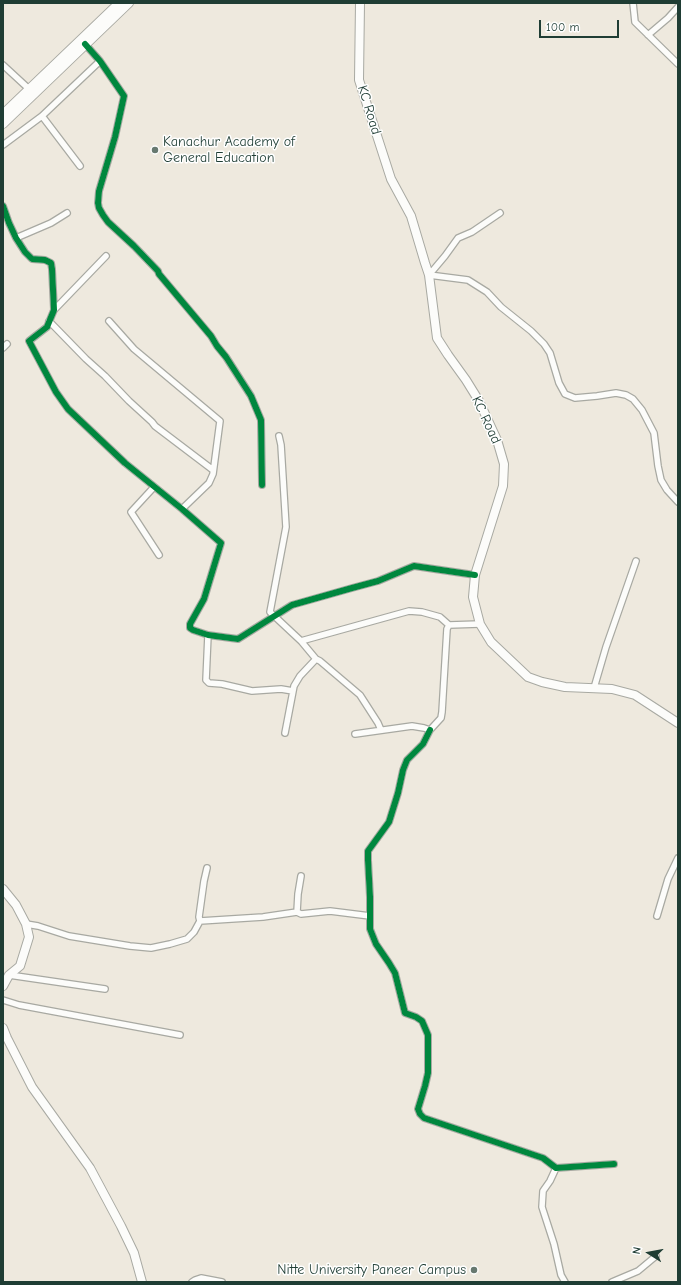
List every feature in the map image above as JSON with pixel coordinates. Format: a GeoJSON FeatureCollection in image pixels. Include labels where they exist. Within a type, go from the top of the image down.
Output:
{"type":"FeatureCollection","features":[{"type":"Feature","properties":{"kind":"main road"},"geometry":{"type":"LineString","coordinates":[[3,124],[119,3]]}},
{"type":"Feature","properties":{"kind":"main road"},"geometry":{"type":"LineString","coordinates":[[3,114],[70,54],[85,44],[129,3]]}},
{"type":"Feature","properties":{"kind":"main road","name":"KC Road"},"geometry":{"type":"LineString","coordinates":[[360,3],[359,80],[390,179],[411,216],[429,275],[437,338],[479,401],[497,440],[504,464],[503,486],[475,575],[473,597],[480,624],[491,642],[528,677],[565,687],[612,689],[635,695],[678,723]]}},
{"type":"Feature","properties":{"kind":"main road"},"geometry":{"type":"LineString","coordinates":[[3,889],[16,906],[26,924],[29,937],[20,966],[9,975],[3,986]]}},
{"type":"Feature","properties":{"kind":"main road"},"geometry":{"type":"LineString","coordinates":[[3,1028],[32,1087],[90,1168],[131,1246],[142,1282]]}},
{"type":"Feature","properties":{"kind":"street"},"geometry":{"type":"LineString","coordinates":[[633,3],[635,22],[678,64]]}},
{"type":"Feature","properties":{"kind":"street"},"geometry":{"type":"LineString","coordinates":[[648,35],[668,18],[678,7]]}},
{"type":"Feature","properties":{"kind":"street"},"geometry":{"type":"LineString","coordinates":[[85,44],[100,61],[124,96],[115,137],[99,191],[99,208],[108,222],[158,271],[211,336],[251,396],[261,420],[262,485]]}},
{"type":"Feature","properties":{"kind":"street"},"geometry":{"type":"LineString","coordinates":[[3,145],[42,116],[100,61]]}},
{"type":"Feature","properties":{"kind":"street"},"geometry":{"type":"LineString","coordinates":[[3,65],[30,89]]}},
{"type":"Feature","properties":{"kind":"street"},"geometry":{"type":"LineString","coordinates":[[42,116],[80,166]]}},
{"type":"Feature","properties":{"kind":"street"},"geometry":{"type":"LineString","coordinates":[[3,206],[16,238],[25,252],[32,259],[45,260],[51,263],[54,310],[47,327],[29,341],[56,392],[68,409],[125,463],[221,543],[204,600],[190,624],[190,628],[208,634],[238,639],[292,605],[378,581],[414,566],[475,575]]}},
{"type":"Feature","properties":{"kind":"street"},"geometry":{"type":"LineString","coordinates":[[16,238],[51,223],[67,213]]}},
{"type":"Feature","properties":{"kind":"street"},"geometry":{"type":"LineString","coordinates":[[429,275],[458,238],[472,232],[500,213]]}},
{"type":"Feature","properties":{"kind":"street"},"geometry":{"type":"LineString","coordinates":[[54,310],[106,256]]}},
{"type":"Feature","properties":{"kind":"street"},"geometry":{"type":"LineString","coordinates":[[429,275],[468,280],[487,292],[501,307],[531,331],[544,344],[550,353],[559,383],[565,394],[575,398],[616,393],[626,395],[633,399],[642,410],[654,433],[661,480],[667,490],[678,502]]}},
{"type":"Feature","properties":{"kind":"street"},"geometry":{"type":"LineString","coordinates":[[50,321],[86,359],[155,426],[213,470]]}},
{"type":"Feature","properties":{"kind":"street"},"geometry":{"type":"LineString","coordinates":[[109,321],[134,349],[220,421],[213,474],[209,483],[182,509]]}},
{"type":"Feature","properties":{"kind":"street"},"geometry":{"type":"LineString","coordinates":[[279,436],[281,445],[286,527],[270,612],[301,641],[316,659],[360,695],[381,730]]}},
{"type":"Feature","properties":{"kind":"street"},"geometry":{"type":"LineString","coordinates":[[154,487],[131,512],[159,555]]}},
{"type":"Feature","properties":{"kind":"street"},"geometry":{"type":"LineString","coordinates":[[594,688],[606,647],[636,561]]}},
{"type":"Feature","properties":{"kind":"street"},"geometry":{"type":"LineString","coordinates":[[301,641],[409,611],[422,612],[440,618],[449,624],[480,624]]}},
{"type":"Feature","properties":{"kind":"street"},"geometry":{"type":"LineString","coordinates":[[449,624],[447,629],[441,718],[430,730],[423,744],[408,760],[389,822],[368,851],[370,930],[376,944],[390,963],[394,972],[405,1013],[422,1021],[428,1035],[428,1073],[418,1109],[424,1118],[543,1158],[556,1168],[614,1164]]}},
{"type":"Feature","properties":{"kind":"street"},"geometry":{"type":"LineString","coordinates":[[208,634],[206,680],[208,683],[222,684],[252,691],[281,689],[293,691]]}},
{"type":"Feature","properties":{"kind":"street"},"geometry":{"type":"LineString","coordinates":[[285,733],[294,686],[300,676],[316,659]]}},
{"type":"Feature","properties":{"kind":"street"},"geometry":{"type":"LineString","coordinates":[[355,734],[412,726],[430,730]]}},
{"type":"Feature","properties":{"kind":"street"},"geometry":{"type":"LineString","coordinates":[[657,916],[668,879],[678,858]]}},
{"type":"Feature","properties":{"kind":"street"},"geometry":{"type":"LineString","coordinates":[[26,924],[38,926],[69,936],[151,948],[187,939],[194,932],[200,921],[199,918],[204,881],[208,868]]}},
{"type":"Feature","properties":{"kind":"street"},"geometry":{"type":"LineString","coordinates":[[297,912],[301,876]]}},
{"type":"Feature","properties":{"kind":"street"},"geometry":{"type":"LineString","coordinates":[[200,921],[263,917],[297,912],[301,914],[330,911],[370,916]]}},
{"type":"Feature","properties":{"kind":"street"},"geometry":{"type":"LineString","coordinates":[[9,975],[105,989]]}},
{"type":"Feature","properties":{"kind":"street"},"geometry":{"type":"LineString","coordinates":[[3,1000],[180,1035]]}},
{"type":"Feature","properties":{"kind":"street"},"geometry":{"type":"LineString","coordinates":[[556,1168],[543,1192],[542,1208],[554,1244],[561,1275],[565,1282]]}},
{"type":"Feature","properties":{"kind":"street"},"geometry":{"type":"LineString","coordinates":[[612,1282],[638,1271],[656,1256]]}},
{"type":"Feature","properties":{"kind":"street"},"geometry":{"type":"LineString","coordinates":[[192,1282],[201,1278],[222,1282]]}},
{"type":"Feature","properties":{"kind":"cycle path"},"geometry":{"type":"LineString","coordinates":[[85,44],[100,61],[124,96],[115,137],[99,191],[99,208],[108,222],[158,271],[211,336],[251,396],[261,420],[262,485]]}},
{"type":"Feature","properties":{"kind":"cycle path"},"geometry":{"type":"LineString","coordinates":[[3,206],[16,238],[25,252],[32,259],[45,260],[51,263],[54,310],[47,327],[29,341],[56,392],[68,409],[125,463],[221,543],[204,599],[190,624],[190,628],[208,635],[238,639],[292,605],[378,581],[414,566],[475,575]]}},
{"type":"Feature","properties":{"kind":"cycle path"},"geometry":{"type":"LineString","coordinates":[[430,730],[423,744],[407,760],[389,822],[368,851],[370,929],[376,944],[395,973],[405,1013],[422,1021],[428,1035],[428,1073],[418,1109],[420,1114],[424,1118],[543,1158],[556,1168],[614,1164]]}},
{"type":"Feature","properties":{"kind":"place","name":"Kanachur Academy of General Education"},"geometry":{"type":"Point","coordinates":[155,150]}},
{"type":"Feature","properties":{"kind":"place","name":"Nitte University Paneer Campus"},"geometry":{"type":"Point","coordinates":[474,1270]}}]}
